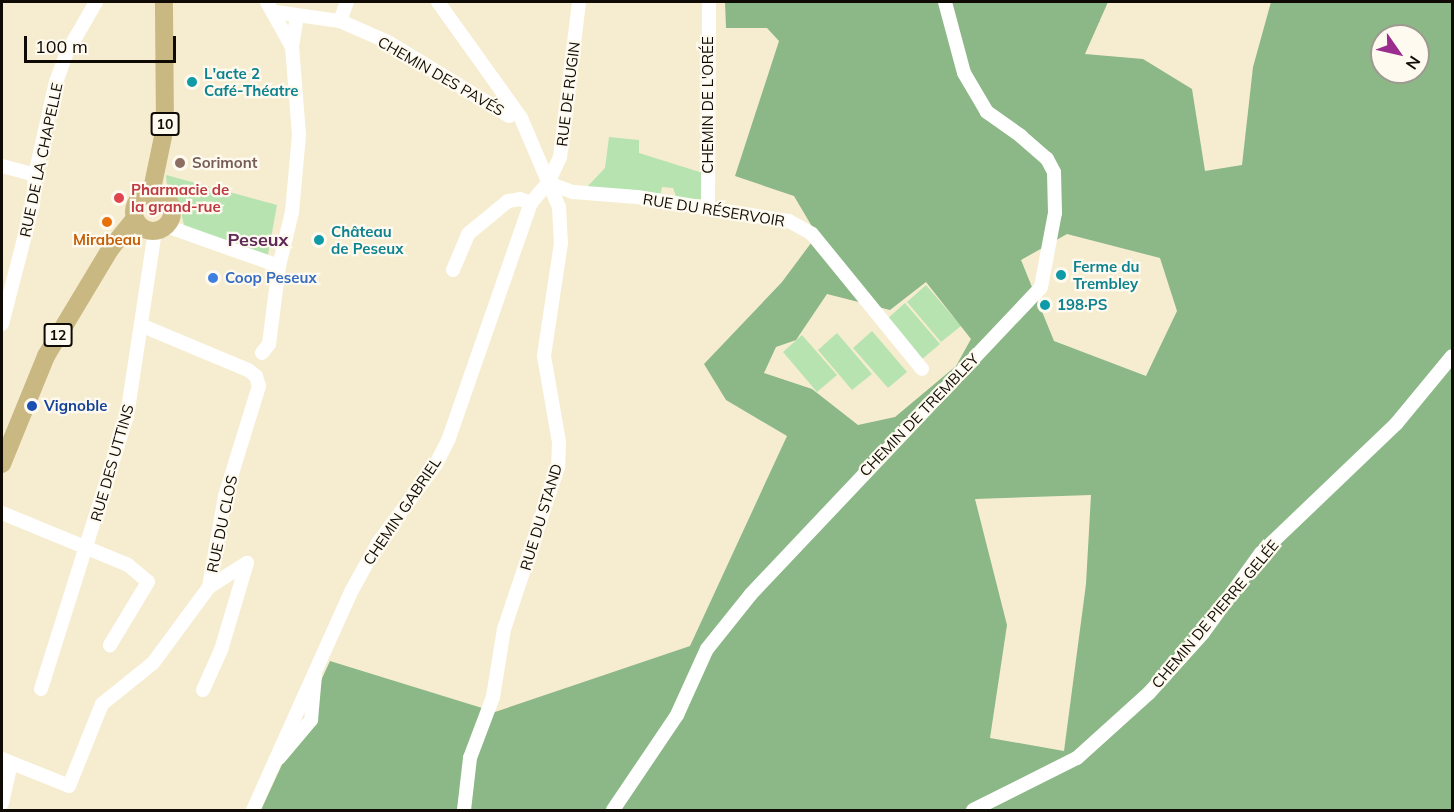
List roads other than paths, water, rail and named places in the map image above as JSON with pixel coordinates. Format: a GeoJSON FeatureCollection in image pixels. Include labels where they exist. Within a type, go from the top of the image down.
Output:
{"type":"FeatureCollection","features":[{"type":"Feature","properties":{"kind":"main road","name":"10"},"geometry":{"type":"LineString","coordinates":[[152,194],[166,120],[164,2]]}},
{"type":"Feature","properties":{"kind":"main road"},"geometry":{"type":"LineString","coordinates":[[152,194],[163,197],[170,206],[161,228],[143,228],[135,218],[137,202],[152,194]]}},
{"type":"Feature","properties":{"kind":"main road","name":"12"},"geometry":{"type":"LineString","coordinates":[[2,464],[46,356],[111,248],[135,218]]}},
{"type":"Feature","properties":{"kind":"street","name":"RUE DE LA CHAPELLE"},"geometry":{"type":"LineString","coordinates":[[2,324],[33,204],[35,175],[56,82],[66,54],[96,2]]}},
{"type":"Feature","properties":{"kind":"street"},"geometry":{"type":"LineString","coordinates":[[340,21],[347,2]]}},
{"type":"Feature","properties":{"kind":"street","name":"RUE DU STAND"},"geometry":{"type":"LineString","coordinates":[[438,2],[521,118],[559,207],[561,243],[544,356],[560,442],[558,467],[504,629],[493,697],[470,758],[464,810]]}},
{"type":"Feature","properties":{"kind":"street","name":"RUE DE RUGIN"},"geometry":{"type":"LineString","coordinates":[[548,183],[560,157],[579,2]]}},
{"type":"Feature","properties":{"kind":"street","name":"CHEMIN DE L'ORÉE"},"geometry":{"type":"LineString","coordinates":[[708,208],[709,2]]}},
{"type":"Feature","properties":{"kind":"street","name":"CHEMIN DE TREMBLEY"},"geometry":{"type":"LineString","coordinates":[[613,810],[677,715],[707,649],[751,594],[1041,287],[1055,213],[1054,172],[1047,159],[1021,136],[987,112],[964,73],[945,2]]}},
{"type":"Feature","properties":{"kind":"street"},"geometry":{"type":"LineString","coordinates":[[271,7],[292,47]]}},
{"type":"Feature","properties":{"kind":"street","name":"CHEMIN DES PAVÉS"},"geometry":{"type":"LineString","coordinates":[[271,7],[297,16],[340,21],[388,42],[509,116]]}},
{"type":"Feature","properties":{"kind":"street"},"geometry":{"type":"LineString","coordinates":[[262,353],[269,344],[279,267],[287,245],[299,135],[292,47],[297,16]]}},
{"type":"Feature","properties":{"kind":"street"},"geometry":{"type":"LineString","coordinates":[[2,166],[35,175]]}},
{"type":"Feature","properties":{"kind":"street","name":"CHEMIN GABRIEL"},"geometry":{"type":"LineString","coordinates":[[253,810],[270,767],[315,670],[378,543],[436,464],[449,438],[531,203],[548,183]]}},
{"type":"Feature","properties":{"kind":"street","name":"RUE DU RÉSERVOIR"},"geometry":{"type":"LineString","coordinates":[[548,183],[573,192],[708,208],[789,221],[812,234],[922,369]]}},
{"type":"Feature","properties":{"kind":"street"},"geometry":{"type":"LineString","coordinates":[[453,270],[468,234],[508,201],[520,199],[531,203]]}},
{"type":"Feature","properties":{"kind":"street"},"geometry":{"type":"LineString","coordinates":[[161,228],[279,267]]}},
{"type":"Feature","properties":{"kind":"street","name":"RUE DES UTTINS"},"geometry":{"type":"LineString","coordinates":[[41,689],[88,548],[127,416],[161,228]]}},
{"type":"Feature","properties":{"kind":"street","name":"RUE DU CLOS"},"geometry":{"type":"LineString","coordinates":[[6,761],[69,786],[102,704],[153,663],[209,587],[225,496],[259,386],[256,376],[248,370],[143,326]]}},
{"type":"Feature","properties":{"kind":"street","name":"CHEMIN DE PIERRE GELÉE"},"geometry":{"type":"LineString","coordinates":[[974,810],[1077,758],[1149,693],[1203,633],[1261,553],[1396,424],[1452,356]]}},
{"type":"Feature","properties":{"kind":"street"},"geometry":{"type":"LineString","coordinates":[[2,513],[128,565],[148,582],[110,645]]}},
{"type":"Feature","properties":{"kind":"street"},"geometry":{"type":"LineString","coordinates":[[203,690],[221,650],[230,610],[247,563],[209,587]]}},
{"type":"Feature","properties":{"kind":"street"},"geometry":{"type":"LineString","coordinates":[[2,802],[6,761]]}},
{"type":"Feature","properties":{"kind":"place","name":"L'acte 2 Café-Théatre"},"geometry":{"type":"Point","coordinates":[192,82]}},
{"type":"Feature","properties":{"kind":"place","name":"Sorimont"},"geometry":{"type":"Point","coordinates":[180,163]}},
{"type":"Feature","properties":{"kind":"place","name":"Pharmacie de la grand-rue"},"geometry":{"type":"Point","coordinates":[119,198]}},
{"type":"Feature","properties":{"kind":"place","name":"Mirabeau"},"geometry":{"type":"Point","coordinates":[107,222]}},
{"type":"Feature","properties":{"kind":"place","name":"Château de Peseux"},"geometry":{"type":"Point","coordinates":[319,240]}},
{"type":"Feature","properties":{"kind":"place","name":"Ferme du Trembley"},"geometry":{"type":"Point","coordinates":[1061,275]}},
{"type":"Feature","properties":{"kind":"place","name":"Coop Peseux"},"geometry":{"type":"Point","coordinates":[213,278]}},
{"type":"Feature","properties":{"kind":"place","name":"198·PS"},"geometry":{"type":"Point","coordinates":[1045,305]}},
{"type":"Feature","properties":{"kind":"place","name":"Vignoble"},"geometry":{"type":"Point","coordinates":[32,406]}},
{"type":"Feature","properties":{"kind":"district","name":"Peseux"},"geometry":{"type":"Point","coordinates":[258,240]}}]}
